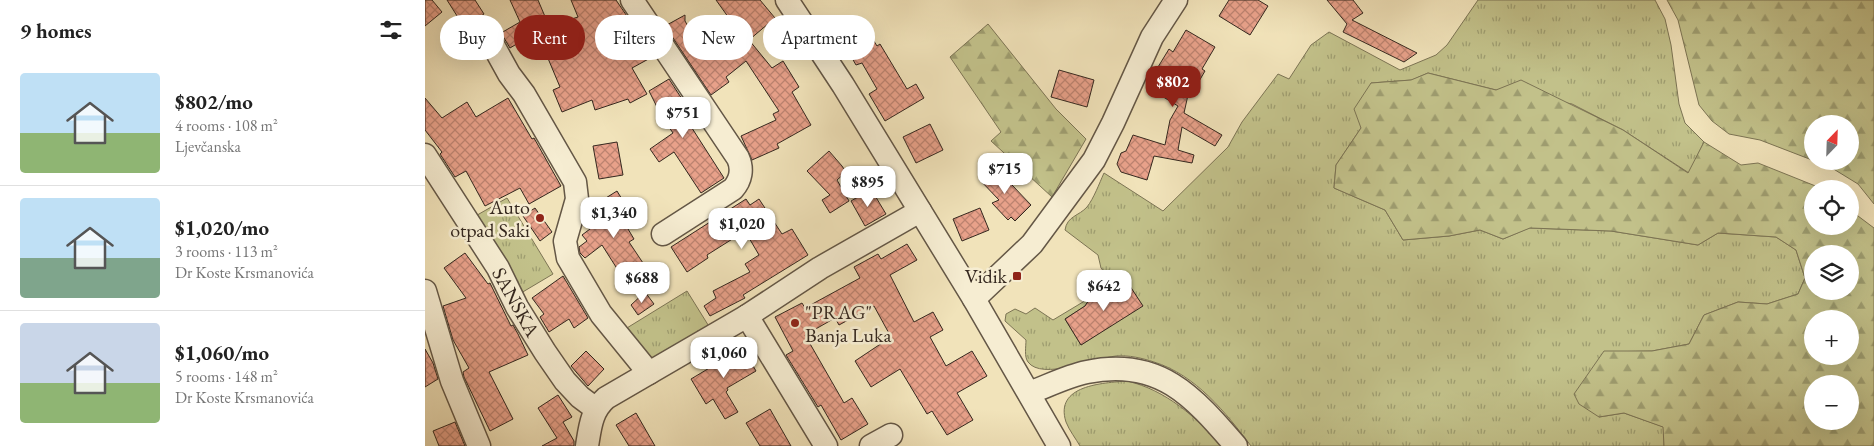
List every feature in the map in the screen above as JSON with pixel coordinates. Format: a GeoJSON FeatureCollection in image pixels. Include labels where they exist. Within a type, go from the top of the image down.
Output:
{"type":"FeatureCollection","features":[{"type":"Feature","properties":{"kind":"street"},"geometry":{"type":"LineString","coordinates":[[632,0],[741,165],[740,178],[733,189],[663,234]]}},
{"type":"Feature","properties":{"kind":"street"},"geometry":{"type":"LineString","coordinates":[[787,0],[843,85],[975,300],[1059,446]]}},
{"type":"Feature","properties":{"kind":"street"},"geometry":{"type":"LineString","coordinates":[[975,300],[1032,244],[1094,160],[1152,37],[1176,0]]}},
{"type":"Feature","properties":{"kind":"street"},"geometry":{"type":"LineString","coordinates":[[501,60],[524,94],[575,182],[577,199],[565,241],[568,258],[601,314],[649,373]]}},
{"type":"Feature","properties":{"kind":"street","name":"SANSKA"},"geometry":{"type":"LineString","coordinates":[[425,155],[497,268],[517,307],[545,352],[580,398],[596,410]]}},
{"type":"Feature","properties":{"kind":"street"},"geometry":{"type":"LineString","coordinates":[[587,446],[593,416],[606,398],[747,316],[820,268],[920,211]]}},
{"type":"Feature","properties":{"kind":"street"},"geometry":{"type":"LineString","coordinates":[[425,291],[452,381],[479,446]]}},
{"type":"Feature","properties":{"kind":"street"},"geometry":{"type":"LineString","coordinates":[[747,316],[826,446]]}},
{"type":"Feature","properties":{"kind":"street"},"geometry":{"type":"LineString","coordinates":[[1029,393],[1087,372],[1117,369],[1144,372],[1157,376],[1193,400],[1211,417],[1236,446]]}},
{"type":"Feature","properties":{"kind":"street"},"geometry":{"type":"LineString","coordinates":[[871,446],[891,435]]}},
{"type":"Feature","properties":{"kind":"green space"},"geometry":{"type":"Polygon","coordinates":[[[1478,0],[1655,0],[1665,19],[1671,45],[1679,104],[1685,123],[1704,142],[1689,173],[1623,130],[1572,104],[1496,90],[1428,73],[1412,80],[1371,83],[1361,128],[1336,165],[1334,188],[1385,210],[1403,240],[1449,236],[1480,230],[1503,239],[1529,228],[1611,231],[1698,245],[1718,233],[1776,237],[1796,250],[1804,275],[1804,280],[1798,294],[1767,304],[1738,302],[1704,315],[1689,344],[1652,351],[1604,352],[1599,417],[1624,413],[1664,427],[1664,446],[1251,446],[1209,396],[1183,376],[1154,362],[1135,357],[1116,356],[1070,367],[1045,369],[1035,367],[1028,362],[1026,340],[1005,321],[1006,314],[1015,309],[1026,314],[1035,308],[1053,320],[1083,302],[1109,278],[1101,268],[1098,255],[1065,230],[1068,222],[1090,203],[1104,173],[1163,211],[1228,147],[1242,122],[1278,74],[1289,79],[1311,45],[1329,32],[1400,70],[1436,55],[1447,45],[1478,0]],[[1125,280],[1106,292],[1091,297],[1085,306],[1065,319],[1081,345],[1142,305],[1125,280]]]}},
{"type":"Feature","properties":{"kind":"green space"},"geometry":{"type":"Polygon","coordinates":[[[1667,0],[1874,0],[1874,204],[1859,185],[1859,180],[1851,180],[1835,170],[1859,170],[1859,115],[1804,115],[1804,157],[1760,140],[1729,134],[1712,121],[1699,105],[1678,20],[1667,0]]]}},
{"type":"Feature","properties":{"kind":"green space"},"geometry":{"type":"Polygon","coordinates":[[[988,24],[1056,109],[1086,139],[1052,197],[991,141],[1001,132],[950,57],[988,24]]]}},
{"type":"Feature","properties":{"kind":"green space"},"geometry":{"type":"Polygon","coordinates":[[[1428,73],[1496,90],[1521,80],[1623,130],[1688,173],[1704,142],[1741,165],[1758,163],[1804,181],[1804,235],[1859,235],[1859,217],[1874,228],[1874,446],[1664,446],[1663,427],[1624,413],[1599,417],[1579,404],[1574,394],[1604,351],[1652,351],[1689,344],[1704,315],[1738,302],[1767,304],[1798,294],[1804,280],[1804,300],[1859,300],[1859,245],[1804,245],[1804,275],[1796,250],[1776,237],[1718,233],[1698,245],[1611,231],[1530,228],[1503,239],[1480,230],[1449,236],[1403,240],[1385,210],[1334,188],[1336,165],[1361,128],[1354,109],[1371,83],[1411,80],[1428,73]]]}},
{"type":"Feature","properties":{"kind":"green space"},"geometry":{"type":"Polygon","coordinates":[[[507,198],[553,274],[516,296],[472,218],[507,198]]]}},
{"type":"Feature","properties":{"kind":"green space"},"geometry":{"type":"Polygon","coordinates":[[[687,291],[710,328],[655,359],[649,358],[622,331],[687,291]]]}},
{"type":"Feature","properties":{"kind":"green space"},"geometry":{"type":"Polygon","coordinates":[[[1127,381],[1155,391],[1179,406],[1202,425],[1222,446],[1080,446],[1066,422],[1064,410],[1067,400],[1083,388],[1127,381]]]}},
{"type":"Feature","properties":{"kind":"building"},"geometry":{"type":"Polygon","coordinates":[[[425,0],[432,0],[442,12],[425,26],[425,0]]]}},
{"type":"Feature","properties":{"kind":"building"},"geometry":{"type":"Polygon","coordinates":[[[447,0],[475,0],[484,14],[482,15],[456,15],[447,0]]]}},
{"type":"Feature","properties":{"kind":"building"},"geometry":{"type":"Polygon","coordinates":[[[510,0],[538,0],[544,15],[517,15],[510,0]]]}},
{"type":"Feature","properties":{"kind":"building"},"geometry":{"type":"Polygon","coordinates":[[[571,0],[616,0],[626,15],[595,15],[595,60],[647,60],[632,68],[647,94],[630,103],[628,99],[595,110],[592,100],[562,112],[553,90],[560,87],[549,60],[585,60],[585,15],[577,15],[571,0]]]}},
{"type":"Feature","properties":{"kind":"building"},"geometry":{"type":"Polygon","coordinates":[[[716,0],[760,0],[772,15],[763,15],[763,28],[753,37],[753,15],[727,15],[716,0]]]}},
{"type":"Feature","properties":{"kind":"building"},"geometry":{"type":"Polygon","coordinates":[[[1229,0],[1258,0],[1268,6],[1250,35],[1219,16],[1229,0]]]}},
{"type":"Feature","properties":{"kind":"building"},"geometry":{"type":"Polygon","coordinates":[[[1327,0],[1353,0],[1363,13],[1352,20],[1417,53],[1404,62],[1343,32],[1347,24],[1327,0]]]}},
{"type":"Feature","properties":{"kind":"building"},"geometry":{"type":"Polygon","coordinates":[[[683,16],[683,53],[673,38],[673,22],[683,16]]]}},
{"type":"Feature","properties":{"kind":"building"},"geometry":{"type":"Polygon","coordinates":[[[514,25],[514,46],[510,48],[504,38],[504,31],[514,25]]]}},
{"type":"Feature","properties":{"kind":"building"},"geometry":{"type":"Polygon","coordinates":[[[1186,30],[1215,47],[1202,69],[1205,71],[1195,88],[1192,87],[1188,95],[1184,113],[1222,135],[1215,146],[1182,127],[1178,150],[1194,155],[1192,163],[1154,156],[1147,180],[1121,172],[1117,164],[1121,153],[1126,151],[1133,135],[1165,145],[1170,120],[1178,106],[1152,90],[1164,70],[1158,67],[1169,49],[1173,52],[1186,30]]]}},
{"type":"Feature","properties":{"kind":"building"},"geometry":{"type":"Polygon","coordinates":[[[875,43],[877,46],[880,44],[907,89],[916,84],[924,98],[885,121],[869,94],[877,89],[862,63],[856,65],[853,60],[875,60],[875,43]]]}},
{"type":"Feature","properties":{"kind":"building"},"geometry":{"type":"Polygon","coordinates":[[[753,45],[763,57],[763,60],[765,60],[772,68],[783,61],[799,87],[792,92],[811,125],[777,144],[779,148],[752,160],[741,136],[776,120],[773,114],[779,111],[746,61],[726,77],[729,82],[711,95],[688,60],[753,60],[753,45]]]}},
{"type":"Feature","properties":{"kind":"building"},"geometry":{"type":"Polygon","coordinates":[[[1059,70],[1094,80],[1087,107],[1051,97],[1059,70]]]}},
{"type":"Feature","properties":{"kind":"building"},"geometry":{"type":"Polygon","coordinates":[[[669,79],[682,99],[678,101],[693,122],[690,125],[724,178],[701,193],[674,152],[659,162],[650,149],[673,133],[662,117],[649,91],[669,79]]]}},
{"type":"Feature","properties":{"kind":"building"},"geometry":{"type":"Polygon","coordinates":[[[425,98],[442,118],[467,102],[476,117],[508,98],[532,139],[534,138],[561,186],[529,204],[520,188],[485,206],[466,171],[455,177],[440,154],[442,152],[425,130],[425,98]]]}},
{"type":"Feature","properties":{"kind":"building"},"geometry":{"type":"Polygon","coordinates":[[[930,124],[943,150],[916,163],[903,137],[930,124]]]}},
{"type":"Feature","properties":{"kind":"building"},"geometry":{"type":"Polygon","coordinates":[[[617,142],[623,175],[599,179],[593,146],[617,142]]]}},
{"type":"Feature","properties":{"kind":"building"},"geometry":{"type":"Polygon","coordinates":[[[829,151],[846,172],[837,180],[849,201],[830,213],[822,200],[830,195],[807,171],[829,151]]]}},
{"type":"Feature","properties":{"kind":"building"},"geometry":{"type":"Polygon","coordinates":[[[993,165],[1031,205],[1015,221],[1011,217],[1008,220],[992,203],[999,200],[979,179],[993,165]]]}},
{"type":"Feature","properties":{"kind":"building"},"geometry":{"type":"Polygon","coordinates":[[[871,189],[886,214],[865,226],[851,201],[871,189]]]}},
{"type":"Feature","properties":{"kind":"building"},"geometry":{"type":"Polygon","coordinates":[[[617,191],[631,214],[622,219],[634,239],[629,242],[643,263],[635,268],[644,280],[630,289],[602,245],[585,258],[580,253],[579,247],[587,241],[582,235],[602,220],[593,206],[617,191]]]}},
{"type":"Feature","properties":{"kind":"building"},"geometry":{"type":"Polygon","coordinates":[[[746,199],[750,205],[759,199],[782,234],[792,229],[808,255],[743,295],[745,298],[710,316],[704,306],[716,298],[713,291],[750,272],[745,264],[759,255],[745,231],[707,255],[708,258],[687,272],[671,247],[746,199]]]}},
{"type":"Feature","properties":{"kind":"building"},"geometry":{"type":"Polygon","coordinates":[[[535,208],[552,232],[540,241],[523,216],[535,208]]]}},
{"type":"Feature","properties":{"kind":"building"},"geometry":{"type":"Polygon","coordinates":[[[980,208],[989,230],[962,241],[953,219],[980,208]]]}},
{"type":"Feature","properties":{"kind":"building"},"geometry":{"type":"Polygon","coordinates":[[[907,244],[917,260],[890,275],[914,322],[933,312],[943,330],[930,337],[946,366],[972,351],[987,376],[957,393],[973,420],[947,435],[932,411],[927,414],[900,369],[871,387],[855,361],[891,337],[874,306],[839,325],[835,318],[805,335],[844,403],[852,398],[868,424],[841,440],[821,405],[818,407],[786,355],[793,351],[775,317],[802,303],[805,308],[860,278],[854,267],[878,254],[881,259],[907,244]]]}},
{"type":"Feature","properties":{"kind":"building"},"geometry":{"type":"Polygon","coordinates":[[[465,253],[488,284],[490,283],[528,355],[489,372],[513,419],[490,431],[464,377],[463,372],[469,368],[453,340],[443,306],[466,298],[444,268],[465,253]]]}},
{"type":"Feature","properties":{"kind":"building"},"geometry":{"type":"Polygon","coordinates":[[[563,276],[588,318],[574,328],[569,319],[549,332],[540,317],[544,314],[532,298],[563,276]]]}},
{"type":"Feature","properties":{"kind":"building"},"geometry":{"type":"Polygon","coordinates":[[[1126,280],[1143,306],[1081,345],[1065,319],[1085,306],[1091,297],[1106,292],[1126,280]]]}},
{"type":"Feature","properties":{"kind":"building"},"geometry":{"type":"Polygon","coordinates":[[[645,292],[654,304],[638,315],[631,305],[645,292]]]}},
{"type":"Feature","properties":{"kind":"building"},"geometry":{"type":"Polygon","coordinates":[[[740,343],[756,371],[727,388],[726,392],[738,412],[725,419],[713,399],[706,404],[691,379],[721,361],[718,356],[740,343]]]}},
{"type":"Feature","properties":{"kind":"building"},"geometry":{"type":"Polygon","coordinates":[[[425,349],[433,363],[438,379],[425,387],[425,349]]]}},
{"type":"Feature","properties":{"kind":"building"},"geometry":{"type":"Polygon","coordinates":[[[586,351],[604,369],[588,386],[571,366],[586,351]]]}},
{"type":"Feature","properties":{"kind":"building"},"geometry":{"type":"Polygon","coordinates":[[[558,395],[572,417],[563,422],[574,441],[574,446],[542,446],[557,438],[538,408],[558,395]]]}},
{"type":"Feature","properties":{"kind":"building"},"geometry":{"type":"Polygon","coordinates":[[[770,409],[791,446],[760,446],[746,423],[770,409]]]}},
{"type":"Feature","properties":{"kind":"building"},"geometry":{"type":"Polygon","coordinates":[[[636,413],[655,446],[629,446],[616,425],[636,413]]]}},
{"type":"Feature","properties":{"kind":"building"},"geometry":{"type":"Polygon","coordinates":[[[455,422],[465,446],[439,446],[433,431],[455,422]]]}},
{"type":"Feature","properties":{"kind":"place","name":"Auto otpad Saki"},"geometry":{"type":"Point","coordinates":[540,218]}},
{"type":"Feature","properties":{"kind":"place","name":"Vidik"},"geometry":{"type":"Point","coordinates":[1017,276]}},
{"type":"Feature","properties":{"kind":"place","name":"\"PRAG\" Banja Luka"},"geometry":{"type":"Point","coordinates":[795,323]}}]}
